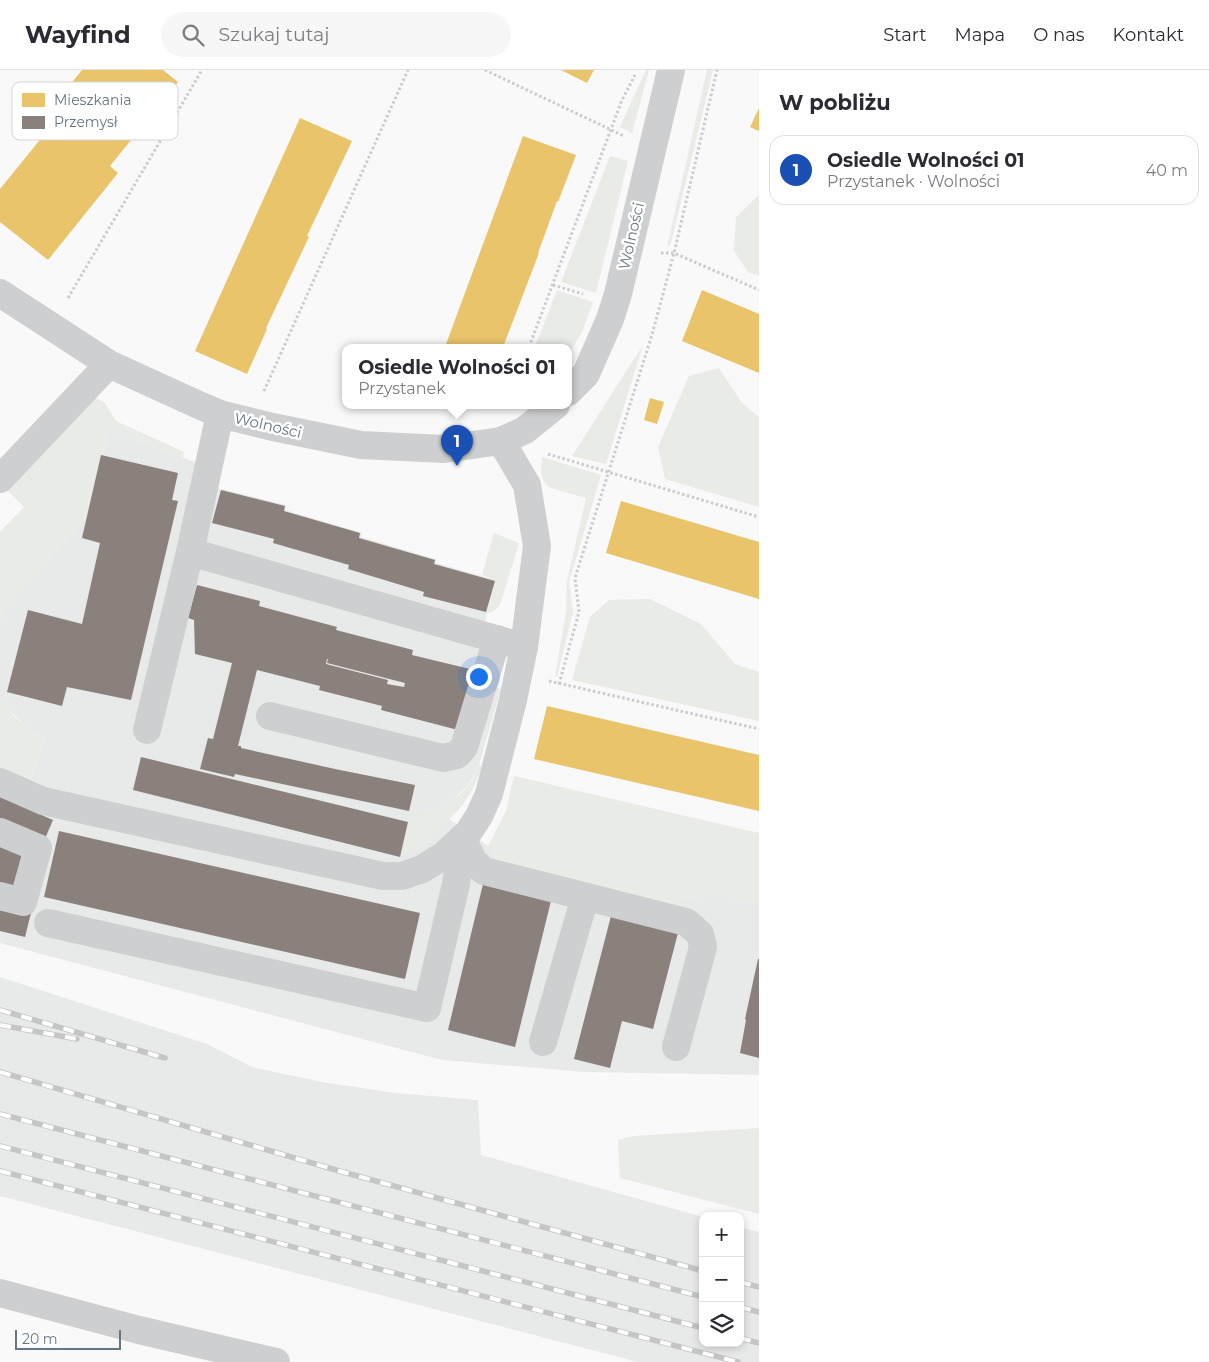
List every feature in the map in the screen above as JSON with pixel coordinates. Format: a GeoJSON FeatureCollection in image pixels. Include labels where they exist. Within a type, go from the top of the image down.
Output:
{"type":"FeatureCollection","features":[{"type":"Feature","properties":{"kind":"street","name":"Wolności"},"geometry":{"type":"LineString","coordinates":[[572,388],[586,374],[610,320],[671,70]]}},
{"type":"Feature","properties":{"kind":"street","name":"Wolności"},"geometry":{"type":"LineString","coordinates":[[0,293],[109,364],[220,414],[273,427],[361,445],[444,449],[501,441],[525,430],[551,409]]}},
{"type":"Feature","properties":{"kind":"street"},"geometry":{"type":"LineString","coordinates":[[0,479],[109,364]]}},
{"type":"Feature","properties":{"kind":"street"},"geometry":{"type":"LineString","coordinates":[[147,730],[190,552],[220,414]]}},
{"type":"Feature","properties":{"kind":"street"},"geometry":{"type":"LineString","coordinates":[[0,782],[43,801],[383,876],[402,876],[422,869],[443,856],[462,838],[479,816],[489,794],[524,647],[538,546],[527,485],[501,441]]}},
{"type":"Feature","properties":{"kind":"street"},"geometry":{"type":"LineString","coordinates":[[190,552],[524,647]]}},
{"type":"Feature","properties":{"kind":"street"},"geometry":{"type":"LineString","coordinates":[[270,716],[443,758],[457,755],[464,747],[497,639]]}},
{"type":"Feature","properties":{"kind":"street"},"geometry":{"type":"LineString","coordinates":[[0,832],[38,848],[23,902],[0,896]]}},
{"type":"Feature","properties":{"kind":"street"},"geometry":{"type":"LineString","coordinates":[[462,838],[474,862],[484,872],[686,922],[700,934],[703,947],[676,1047]]}},
{"type":"Feature","properties":{"kind":"street"},"geometry":{"type":"LineString","coordinates":[[48,923],[428,1008],[456,884],[462,838]]}},
{"type":"Feature","properties":{"kind":"street"},"geometry":{"type":"LineString","coordinates":[[543,1042],[585,897]]}},
{"type":"Feature","properties":{"kind":"street"},"geometry":{"type":"LineString","coordinates":[[0,1293],[139,1330],[276,1362]]}},
{"type":"Feature","properties":{"kind":"path"},"geometry":{"type":"LineString","coordinates":[[178,111],[202,70]]}},
{"type":"Feature","properties":{"kind":"path"},"geometry":{"type":"LineString","coordinates":[[262,394],[408,70]]}},
{"type":"Feature","properties":{"kind":"path"},"geometry":{"type":"LineString","coordinates":[[485,70],[652,148]]}},
{"type":"Feature","properties":{"kind":"path"},"geometry":{"type":"LineString","coordinates":[[530,344],[622,100],[637,70]]}},
{"type":"Feature","properties":{"kind":"path"},"geometry":{"type":"LineString","coordinates":[[559,684],[579,612],[575,578],[652,335],[674,253],[717,70]]}},
{"type":"Feature","properties":{"kind":"path"},"geometry":{"type":"LineString","coordinates":[[64,305],[161,140]]}},
{"type":"Feature","properties":{"kind":"path"},"geometry":{"type":"LineString","coordinates":[[628,251],[674,253],[759,290]]}},
{"type":"Feature","properties":{"kind":"path"},"geometry":{"type":"LineString","coordinates":[[553,285],[586,295]]}},
{"type":"Feature","properties":{"kind":"path"},"geometry":{"type":"LineString","coordinates":[[543,452],[759,517]]}},
{"type":"Feature","properties":{"kind":"path"},"geometry":{"type":"LineString","coordinates":[[519,674],[759,729]]}},
{"type":"Feature","properties":{"kind":"shaded area"},"geometry":{"type":"Polygon","coordinates":[[[646,70],[649,70],[632,133],[620,127],[646,70]]]}},
{"type":"Feature","properties":{"kind":"shaded area"},"geometry":{"type":"Polygon","coordinates":[[[707,70],[713,70],[671,243],[667,247],[707,70]]]}},
{"type":"Feature","properties":{"kind":"shaded area"},"geometry":{"type":"Polygon","coordinates":[[[610,156],[628,161],[596,293],[561,282],[610,156]]]}},
{"type":"Feature","properties":{"kind":"shaded area"},"geometry":{"type":"Polygon","coordinates":[[[759,195],[759,276],[748,272],[734,251],[736,217],[759,195]]]}},
{"type":"Feature","properties":{"kind":"shaded area"},"geometry":{"type":"Polygon","coordinates":[[[557,290],[593,302],[582,332],[572,348],[572,344],[536,344],[557,290]]]}},
{"type":"Feature","properties":{"kind":"shaded area"},"geometry":{"type":"Polygon","coordinates":[[[643,345],[606,464],[572,456],[643,345]]]}},
{"type":"Feature","properties":{"kind":"shaded area"},"geometry":{"type":"Polygon","coordinates":[[[719,368],[742,403],[759,417],[759,507],[665,479],[658,447],[689,376],[719,368]]]}},
{"type":"Feature","properties":{"kind":"shaded area"},"geometry":{"type":"Polygon","coordinates":[[[96,398],[104,402],[116,421],[184,452],[183,458],[110,430],[83,521],[9,603],[0,620],[0,532],[24,507],[8,491],[7,486],[78,412],[96,398]]]}},
{"type":"Feature","properties":{"kind":"shaded area"},"geometry":{"type":"Polygon","coordinates":[[[110,430],[197,463],[213,487],[286,505],[285,510],[362,533],[361,537],[436,559],[436,563],[496,580],[487,613],[476,682],[501,689],[479,765],[469,784],[446,805],[448,818],[488,846],[498,861],[659,903],[719,894],[759,905],[759,1075],[585,1072],[442,1060],[0,943],[0,795],[22,804],[45,737],[28,728],[15,716],[4,705],[0,695],[0,620],[9,603],[83,521],[110,430]]]}},
{"type":"Feature","properties":{"kind":"shaded area"},"geometry":{"type":"Polygon","coordinates":[[[542,457],[601,475],[569,582],[573,612],[557,677],[555,677],[566,612],[567,581],[586,498],[551,488],[547,485],[542,475],[542,457]]]}},
{"type":"Feature","properties":{"kind":"shaded area"},"geometry":{"type":"Polygon","coordinates":[[[494,533],[519,543],[500,605],[494,611],[487,613],[496,580],[482,575],[494,533]]]}},
{"type":"Feature","properties":{"kind":"shaded area"},"geometry":{"type":"Polygon","coordinates":[[[650,599],[701,624],[735,664],[759,672],[759,721],[572,680],[590,617],[609,600],[650,599]]]}},
{"type":"Feature","properties":{"kind":"shaded area"},"geometry":{"type":"Polygon","coordinates":[[[0,695],[8,709],[18,720],[45,737],[29,782],[0,771],[0,695]]]}},
{"type":"Feature","properties":{"kind":"shaded area"},"geometry":{"type":"Polygon","coordinates":[[[479,765],[482,767],[469,795],[453,816],[436,831],[403,853],[411,816],[436,809],[458,796],[471,781],[479,765]]]}},
{"type":"Feature","properties":{"kind":"shaded area"},"geometry":{"type":"Polygon","coordinates":[[[514,776],[759,833],[759,905],[719,894],[659,903],[498,861],[488,846],[506,811],[514,776]]]}},
{"type":"Feature","properties":{"kind":"shaded area"},"geometry":{"type":"Polygon","coordinates":[[[0,977],[207,1044],[252,1067],[322,1082],[395,1093],[478,1100],[481,1155],[699,1216],[699,1347],[744,1347],[744,1228],[759,1232],[759,1362],[638,1362],[0,1196],[0,977]]]}},
{"type":"Feature","properties":{"kind":"shaded area"},"geometry":{"type":"Polygon","coordinates":[[[759,1128],[759,1214],[620,1178],[618,1140],[633,1136],[759,1128]]]}},
{"type":"Feature","properties":{"kind":"building: Mieszkania"},"geometry":{"type":"Polygon","coordinates":[[[82,70],[163,70],[178,82],[72,82],[82,70]]]}},
{"type":"Feature","properties":{"kind":"building: Mieszkania"},"geometry":{"type":"Polygon","coordinates":[[[561,70],[594,70],[587,83],[561,70]]]}},
{"type":"Feature","properties":{"kind":"building: Mieszkania"},"geometry":{"type":"Polygon","coordinates":[[[759,108],[759,131],[750,127],[759,108]]]}},
{"type":"Feature","properties":{"kind":"building: Mieszkania"},"geometry":{"type":"Polygon","coordinates":[[[300,118],[352,141],[307,236],[309,237],[266,328],[247,374],[195,351],[300,118]]]}},
{"type":"Feature","properties":{"kind":"building: Mieszkania"},"geometry":{"type":"Polygon","coordinates":[[[523,136],[576,155],[504,344],[446,344],[523,136]]]}},
{"type":"Feature","properties":{"kind":"building: Mieszkania"},"geometry":{"type":"Polygon","coordinates":[[[40,140],[131,140],[110,166],[118,173],[48,260],[0,222],[0,189],[40,140]]]}},
{"type":"Feature","properties":{"kind":"building: Mieszkania"},"geometry":{"type":"Polygon","coordinates":[[[702,290],[759,314],[759,373],[682,341],[702,290]]]}},
{"type":"Feature","properties":{"kind":"building: Mieszkania"},"geometry":{"type":"Polygon","coordinates":[[[650,398],[664,402],[657,424],[644,420],[650,398]]]}},
{"type":"Feature","properties":{"kind":"building: Mieszkania"},"geometry":{"type":"Polygon","coordinates":[[[621,501],[759,542],[759,599],[606,553],[621,501]]]}},
{"type":"Feature","properties":{"kind":"building: Mieszkania"},"geometry":{"type":"Polygon","coordinates":[[[547,706],[759,755],[759,811],[534,759],[547,706]]]}},
{"type":"Feature","properties":{"kind":"building: Przemysł"},"geometry":{"type":"Polygon","coordinates":[[[101,455],[178,473],[172,500],[178,501],[131,700],[67,687],[62,706],[7,692],[28,610],[82,624],[100,543],[82,538],[101,455]]]}},
{"type":"Feature","properties":{"kind":"building: Przemysł"},"geometry":{"type":"Polygon","coordinates":[[[221,490],[285,506],[284,511],[360,533],[359,538],[435,560],[434,564],[495,581],[486,612],[423,596],[424,592],[348,569],[349,565],[273,543],[274,539],[212,523],[221,490]]]}},
{"type":"Feature","properties":{"kind":"building: Przemysł"},"geometry":{"type":"Polygon","coordinates":[[[197,585],[260,601],[259,606],[337,627],[336,630],[413,650],[412,655],[474,670],[458,730],[381,710],[382,706],[319,690],[320,686],[257,670],[238,746],[335,769],[415,785],[409,811],[235,774],[234,777],[200,769],[208,738],[213,739],[232,663],[195,654],[194,620],[188,618],[197,585]],[[328,659],[326,664],[388,680],[387,684],[404,687],[405,683],[327,663],[328,659]]]}},
{"type":"Feature","properties":{"kind":"building: Przemysł"},"geometry":{"type":"Polygon","coordinates":[[[141,757],[408,822],[400,857],[133,790],[141,757]]]}},
{"type":"Feature","properties":{"kind":"building: Przemysł"},"geometry":{"type":"Polygon","coordinates":[[[0,797],[53,820],[44,841],[0,821],[0,797]]]}},
{"type":"Feature","properties":{"kind":"building: Przemysł"},"geometry":{"type":"Polygon","coordinates":[[[59,831],[420,913],[405,979],[44,897],[59,831]]]}},
{"type":"Feature","properties":{"kind":"building: Przemysł"},"geometry":{"type":"Polygon","coordinates":[[[0,841],[30,850],[17,890],[0,885],[0,841]]]}},
{"type":"Feature","properties":{"kind":"building: Przemysł"},"geometry":{"type":"Polygon","coordinates":[[[483,884],[551,901],[515,1047],[448,1030],[483,884]]]}},
{"type":"Feature","properties":{"kind":"building: Przemysł"},"geometry":{"type":"Polygon","coordinates":[[[0,901],[32,909],[25,937],[0,931],[0,901]]]}},
{"type":"Feature","properties":{"kind":"building: Przemysł"},"geometry":{"type":"Polygon","coordinates":[[[611,916],[678,933],[653,1029],[622,1021],[610,1068],[574,1059],[611,916]]]}},
{"type":"Feature","properties":{"kind":"building: Przemysł"},"geometry":{"type":"Polygon","coordinates":[[[759,959],[759,1058],[740,1053],[759,959]]]}},
{"type":"Feature","properties":{"kind":"railway"},"geometry":{"type":"LineString","coordinates":[[0,1010],[165,1058]]}},
{"type":"Feature","properties":{"kind":"railway"},"geometry":{"type":"LineString","coordinates":[[0,1025],[77,1039]]}},
{"type":"Feature","properties":{"kind":"railway"},"geometry":{"type":"LineString","coordinates":[[0,1072],[343,1172],[699,1270]]}},
{"type":"Feature","properties":{"kind":"railway"},"geometry":{"type":"LineString","coordinates":[[0,1114],[699,1296]]}},
{"type":"Feature","properties":{"kind":"railway"},"geometry":{"type":"LineString","coordinates":[[0,1146],[699,1327]]}},
{"type":"Feature","properties":{"kind":"railway"},"geometry":{"type":"LineString","coordinates":[[0,1171],[738,1362]]}},
{"type":"Feature","properties":{"kind":"railway"},"geometry":{"type":"LineString","coordinates":[[744,1283],[759,1287]]}},
{"type":"Feature","properties":{"kind":"railway"},"geometry":{"type":"LineString","coordinates":[[744,1308],[759,1312]]}},
{"type":"Feature","properties":{"kind":"railway"},"geometry":{"type":"LineString","coordinates":[[744,1339],[759,1343]]}},
{"type":"Feature","properties":{"kind":"place","name":"Osiedle Wolności 01"},"geometry":{"type":"Point","coordinates":[457,466]}}]}
